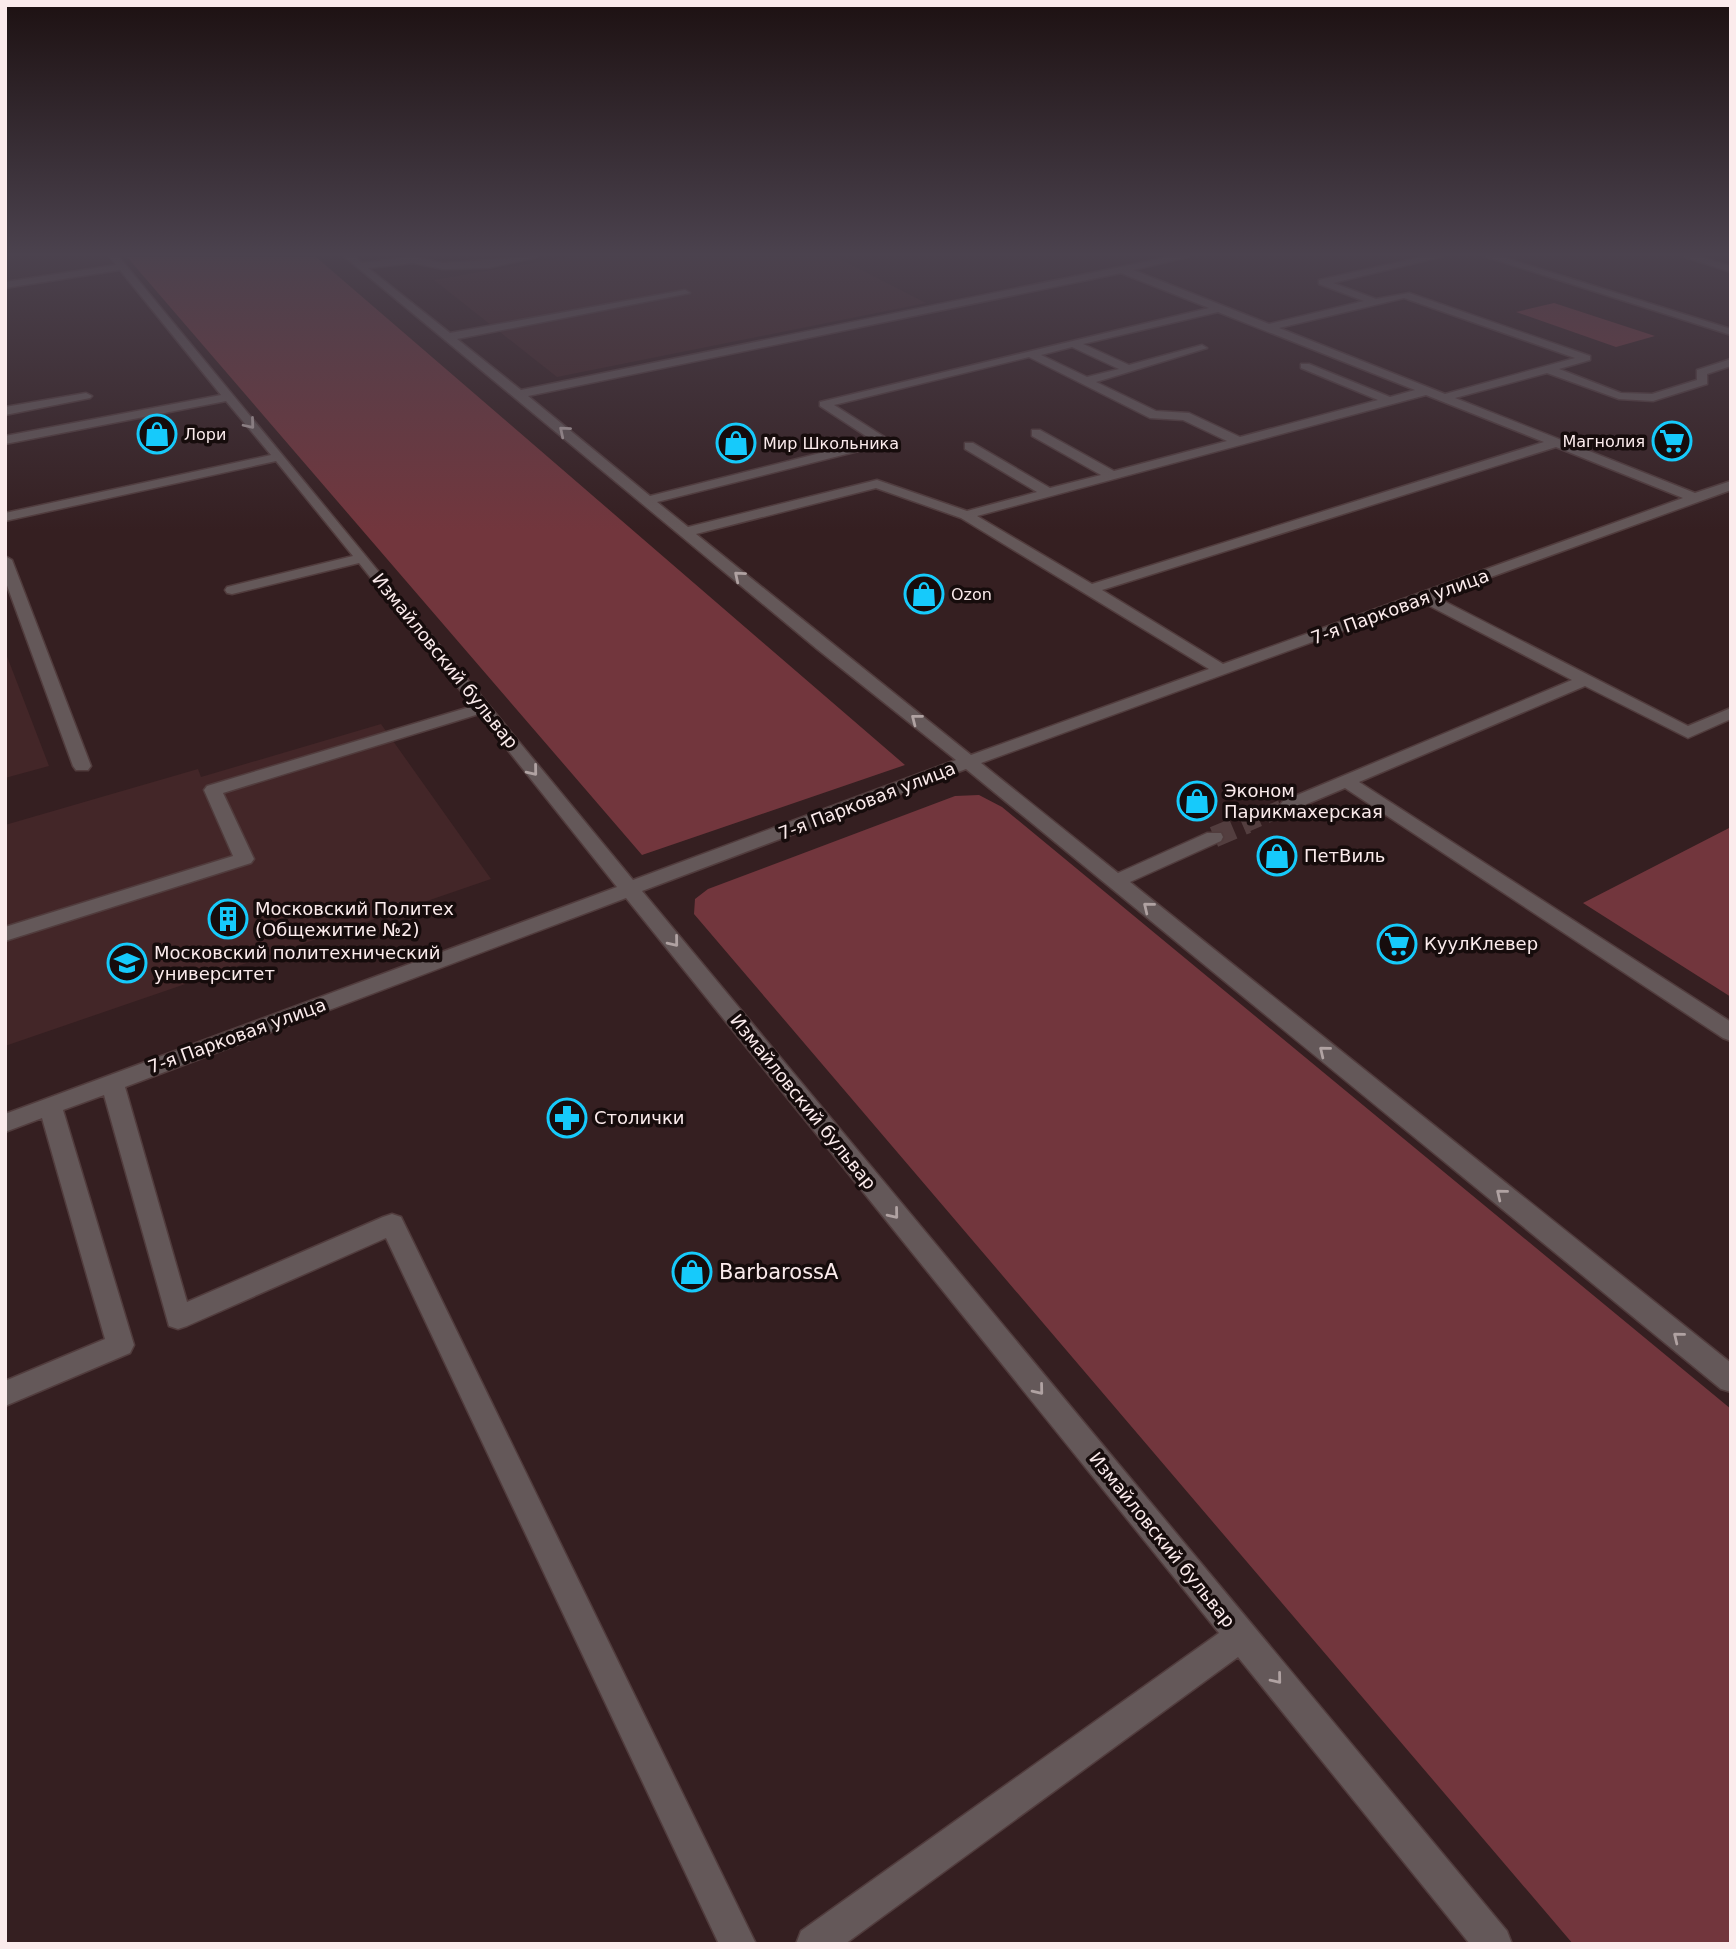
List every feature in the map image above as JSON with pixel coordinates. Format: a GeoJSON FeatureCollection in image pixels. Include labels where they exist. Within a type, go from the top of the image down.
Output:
{"type":"FeatureCollection","features":[{"type":"Feature","properties":{"kind":"street","name":"Измайловский бульвар"},"geometry":{"type":"LineString","coordinates":[[188,348],[1494,1944]]}},
{"type":"Feature","properties":{"kind":"street"},"geometry":{"type":"LineString","coordinates":[[462,348],[1731,1380]]}},
{"type":"Feature","properties":{"kind":"street"},"geometry":{"type":"LineString","coordinates":[[519,394],[743,348]]}},
{"type":"Feature","properties":{"kind":"street"},"geometry":{"type":"LineString","coordinates":[[648,500],[882,441],[824,404],[1057,348]]}},
{"type":"Feature","properties":{"kind":"street"},"geometry":{"type":"LineString","coordinates":[[1083,348],[1130,370]]}},
{"type":"Feature","properties":{"kind":"street"},"geometry":{"type":"LineString","coordinates":[[1086,381],[1202,348]]}},
{"type":"Feature","properties":{"kind":"street"},"geometry":{"type":"LineString","coordinates":[[1317,348],[1695,498]]}},
{"type":"Feature","properties":{"kind":"street"},"geometry":{"type":"LineString","coordinates":[[1444,398],[1586,358],[1557,348]]}},
{"type":"Feature","properties":{"kind":"street"},"geometry":{"type":"LineString","coordinates":[[1031,354],[1154,415],[1185,416],[1240,442]]}},
{"type":"Feature","properties":{"kind":"street"},"geometry":{"type":"LineString","coordinates":[[1548,369],[1619,396],[1653,398],[1703,383],[1701,372],[1731,362]]}},
{"type":"Feature","properties":{"kind":"street"},"geometry":{"type":"LineString","coordinates":[[1306,366],[1390,401]]}},
{"type":"Feature","properties":{"kind":"street"},"geometry":{"type":"LineString","coordinates":[[966,515],[1426,391]]}},
{"type":"Feature","properties":{"kind":"street"},"geometry":{"type":"LineString","coordinates":[[5,411],[86,397]]}},
{"type":"Feature","properties":{"kind":"street"},"geometry":{"type":"LineString","coordinates":[[5,440],[228,397]]}},
{"type":"Feature","properties":{"kind":"street"},"geometry":{"type":"LineString","coordinates":[[1036,433],[1113,476]]}},
{"type":"Feature","properties":{"kind":"street"},"geometry":{"type":"LineString","coordinates":[[1090,589],[1555,443]]}},
{"type":"Feature","properties":{"kind":"street"},"geometry":{"type":"LineString","coordinates":[[970,446],[1049,493]]}},
{"type":"Feature","properties":{"kind":"street"},"geometry":{"type":"LineString","coordinates":[[5,517],[279,457]]}},
{"type":"Feature","properties":{"kind":"street"},"geometry":{"type":"LineString","coordinates":[[686,532],[877,484],[966,515],[1222,670]]}},
{"type":"Feature","properties":{"kind":"street","name":"7-я Парковая улица"},"geometry":{"type":"LineString","coordinates":[[5,1123],[969,762],[1731,485]]}},
{"type":"Feature","properties":{"kind":"street"},"geometry":{"type":"LineString","coordinates":[[232,590],[362,558]]}},
{"type":"Feature","properties":{"kind":"street"},"geometry":{"type":"LineString","coordinates":[[5,560],[82,766]]}},
{"type":"Feature","properties":{"kind":"street"},"geometry":{"type":"LineString","coordinates":[[1426,598],[1688,733],[1731,713]]}},
{"type":"Feature","properties":{"kind":"street"},"geometry":{"type":"LineString","coordinates":[[1289,805],[1585,680]]}},
{"type":"Feature","properties":{"kind":"street"},"geometry":{"type":"LineString","coordinates":[[5,934],[244,859],[213,790],[483,708]]}},
{"type":"Feature","properties":{"kind":"street"},"geometry":{"type":"LineString","coordinates":[[1346,781],[1731,1032]]}},
{"type":"Feature","properties":{"kind":"street"},"geometry":{"type":"LineString","coordinates":[[1115,881],[1214,837]]}},
{"type":"Feature","properties":{"kind":"street"},"geometry":{"type":"LineString","coordinates":[[112,1083],[178,1318],[392,1224],[738,1944]]}},
{"type":"Feature","properties":{"kind":"street"},"geometry":{"type":"LineString","coordinates":[[5,1394],[120,1345],[50,1106]]}},
{"type":"Feature","properties":{"kind":"street"},"geometry":{"type":"LineString","coordinates":[[814,1944],[1241,1636]]}},
{"type":"Feature","properties":{"kind":"shaded area"},"geometry":{"type":"Polygon","coordinates":[[[205,348],[421,348],[905,765],[642,855],[205,348]]]}},
{"type":"Feature","properties":{"kind":"shaded area"},"geometry":{"type":"Polygon","coordinates":[[[520,348],[702,348],[557,377],[520,348]]]}},
{"type":"Feature","properties":{"kind":"shaded area"},"geometry":{"type":"Polygon","coordinates":[[[5,651],[49,766],[5,778],[5,651]]]}},
{"type":"Feature","properties":{"kind":"shaded area","name":"Московский политехнический университет"},"geometry":{"type":"Polygon","coordinates":[[[381,724],[491,879],[5,1046],[5,825],[198,769],[201,777],[381,724]]]}},
{"type":"Feature","properties":{"kind":"shaded area"},"geometry":{"type":"Polygon","coordinates":[[[979,795],[1002,807],[1731,1409],[1731,1944],[1573,1944],[694,914],[695,899],[708,889],[955,796],[979,795]]]}},
{"type":"Feature","properties":{"kind":"shaded area"},"geometry":{"type":"Polygon","coordinates":[[[1731,827],[1731,997],[1583,903],[1731,827]]]}},
{"type":"Feature","properties":{"kind":"tunnel"},"geometry":{"type":"LineString","coordinates":[[1243,825],[1289,805]]}},
{"type":"Feature","properties":{"kind":"tunnel"},"geometry":{"type":"LineString","coordinates":[[1214,837],[1247,823]]}},
{"type":"Feature","properties":{"kind":"place","name":"Лори"},"geometry":{"type":"Point","coordinates":[157,434]}},
{"type":"Feature","properties":{"kind":"place","name":"Магнолия"},"geometry":{"type":"Point","coordinates":[1672,441]}},
{"type":"Feature","properties":{"kind":"place","name":"Мир Школьника"},"geometry":{"type":"Point","coordinates":[736,443]}},
{"type":"Feature","properties":{"kind":"place","name":"Ozon"},"geometry":{"type":"Point","coordinates":[924,594]}},
{"type":"Feature","properties":{"kind":"place","name":"Эконом Парикмахерская"},"geometry":{"type":"Point","coordinates":[1197,801]}},
{"type":"Feature","properties":{"kind":"place","name":"ПетВиль"},"geometry":{"type":"Point","coordinates":[1277,856]}},
{"type":"Feature","properties":{"kind":"place","name":"Московский Политех (Общежитие №2)"},"geometry":{"type":"Point","coordinates":[228,919]}},
{"type":"Feature","properties":{"kind":"place","name":"КуулКлевер"},"geometry":{"type":"Point","coordinates":[1397,944]}},
{"type":"Feature","properties":{"kind":"place","name":"Московский политехнический университет"},"geometry":{"type":"Point","coordinates":[127,963]}},
{"type":"Feature","properties":{"kind":"place","name":"Столички"},"geometry":{"type":"Point","coordinates":[567,1118]}},
{"type":"Feature","properties":{"kind":"place","name":"BarbarossA"},"geometry":{"type":"Point","coordinates":[692,1272]}}]}
